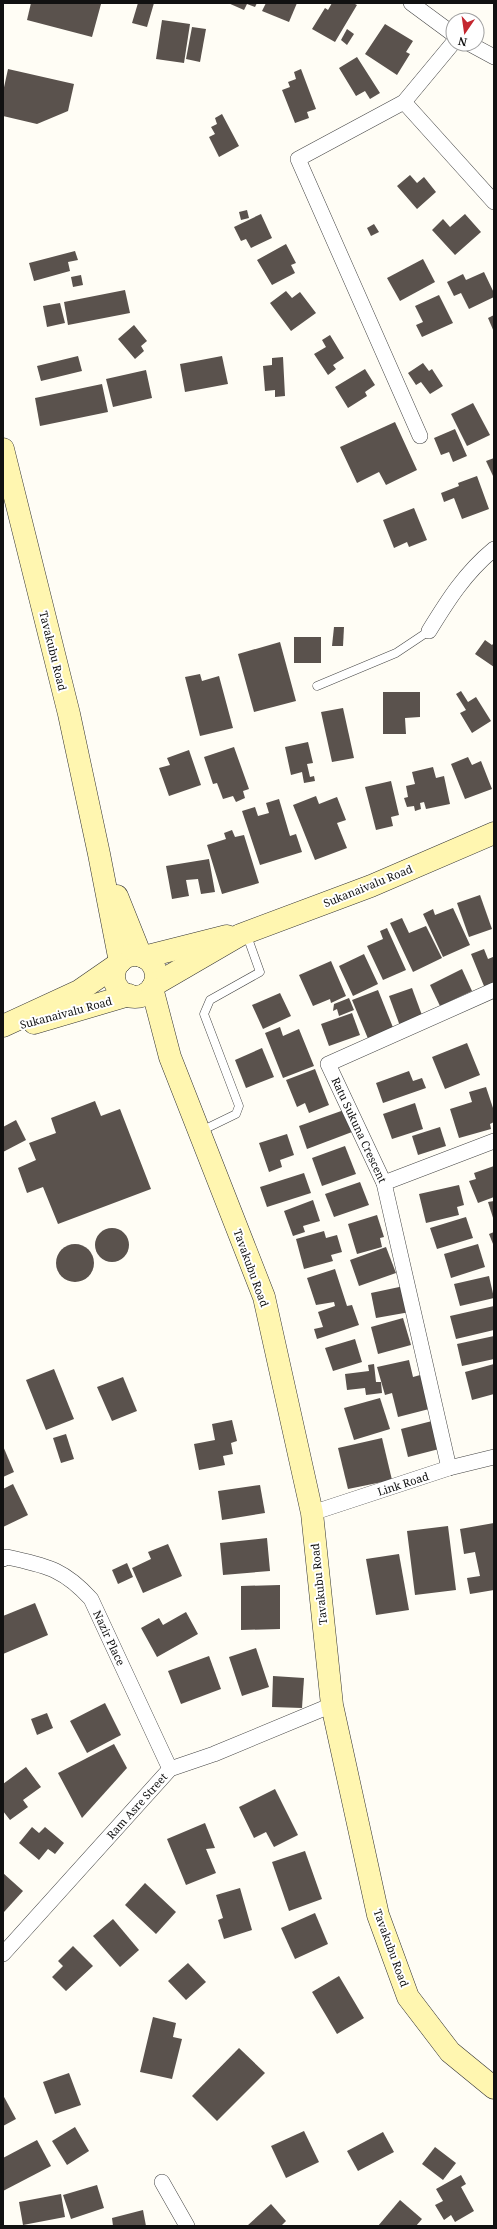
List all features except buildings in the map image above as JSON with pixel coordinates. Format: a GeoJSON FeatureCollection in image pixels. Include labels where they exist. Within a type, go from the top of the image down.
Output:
{"type":"FeatureCollection","features":[{"type":"Feature","properties":{"kind":"main road","name":"Tavakubu Road"},"geometry":{"type":"LineString","coordinates":[[3,449],[69,714],[99,854],[119,963]]}},
{"type":"Feature","properties":{"kind":"main road","name":"Sukanaivalu Road"},"geometry":{"type":"LineString","coordinates":[[153,986],[243,934],[371,886],[494,833]]}},
{"type":"Feature","properties":{"kind":"main road","name":"Tavakubu Road"},"geometry":{"type":"LineString","coordinates":[[99,854],[143,956]]}},
{"type":"Feature","properties":{"kind":"main road","name":"Sukanaivalu Road"},"geometry":{"type":"LineString","coordinates":[[143,956],[219,937],[243,934]]}},
{"type":"Feature","properties":{"kind":"main road"},"geometry":{"type":"LineString","coordinates":[[132,955],[143,956],[151,962],[155,969],[153,986],[141,996],[130,996],[117,986],[115,971],[119,963],[132,955]]}},
{"type":"Feature","properties":{"kind":"main road","name":"Sukanaivalu Road"},"geometry":{"type":"LineString","coordinates":[[3,1026],[79,991],[119,963]]}},
{"type":"Feature","properties":{"kind":"main road","name":"Tavakubu Road"},"geometry":{"type":"LineString","coordinates":[[153,986],[170,1057],[198,1132],[264,1297],[312,1513],[332,1705],[378,1915],[408,1996],[450,2052],[494,2088]]}},
{"type":"Feature","properties":{"kind":"main road","name":"Tavakubu Road"},"geometry":{"type":"LineString","coordinates":[[130,996],[170,1057]]}},
{"type":"Feature","properties":{"kind":"main road","name":"Sukanaivalu Road"},"geometry":{"type":"LineString","coordinates":[[3,1030],[69,1014],[130,996]]}},
{"type":"Feature","properties":{"kind":"street"},"geometry":{"type":"LineString","coordinates":[[411,3],[445,28]]}},
{"type":"Feature","properties":{"kind":"street"},"geometry":{"type":"LineString","coordinates":[[420,436],[298,159],[404,102],[446,52]]}},
{"type":"Feature","properties":{"kind":"street"},"geometry":{"type":"LineString","coordinates":[[485,52],[494,57]]}},
{"type":"Feature","properties":{"kind":"street"},"geometry":{"type":"LineString","coordinates":[[404,102],[494,202]]}},
{"type":"Feature","properties":{"kind":"street"},"geometry":{"type":"LineString","coordinates":[[430,631],[449,599],[474,565],[494,549]]}},
{"type":"Feature","properties":{"kind":"street","name":"Ratu Sukuna Crescent"},"geometry":{"type":"LineString","coordinates":[[449,1468],[384,1183],[328,1064],[494,990]]}},
{"type":"Feature","properties":{"kind":"street"},"geometry":{"type":"LineString","coordinates":[[384,1183],[494,1141]]}},
{"type":"Feature","properties":{"kind":"street","name":"Link Road"},"geometry":{"type":"LineString","coordinates":[[312,1513],[449,1468],[494,1457]]}},
{"type":"Feature","properties":{"kind":"street","name":"Nazir Place"},"geometry":{"type":"LineString","coordinates":[[3,1559],[7,1557],[50,1567],[76,1583],[90,1599],[170,1769]]}},
{"type":"Feature","properties":{"kind":"street","name":"Ram Asre Street"},"geometry":{"type":"LineString","coordinates":[[3,1954],[170,1769],[214,1754],[332,1705]]}},
{"type":"Feature","properties":{"kind":"street"},"geometry":{"type":"LineString","coordinates":[[162,2182],[187,2226]]}},
{"type":"Feature","properties":{"kind":"lane"},"geometry":{"type":"LineString","coordinates":[[317,686],[396,653],[430,631]]}},
{"type":"Feature","properties":{"kind":"lane"},"geometry":{"type":"LineString","coordinates":[[198,1132],[236,1114],[239,1106],[204,1014],[210,1000],[260,972],[243,934]]}}]}
